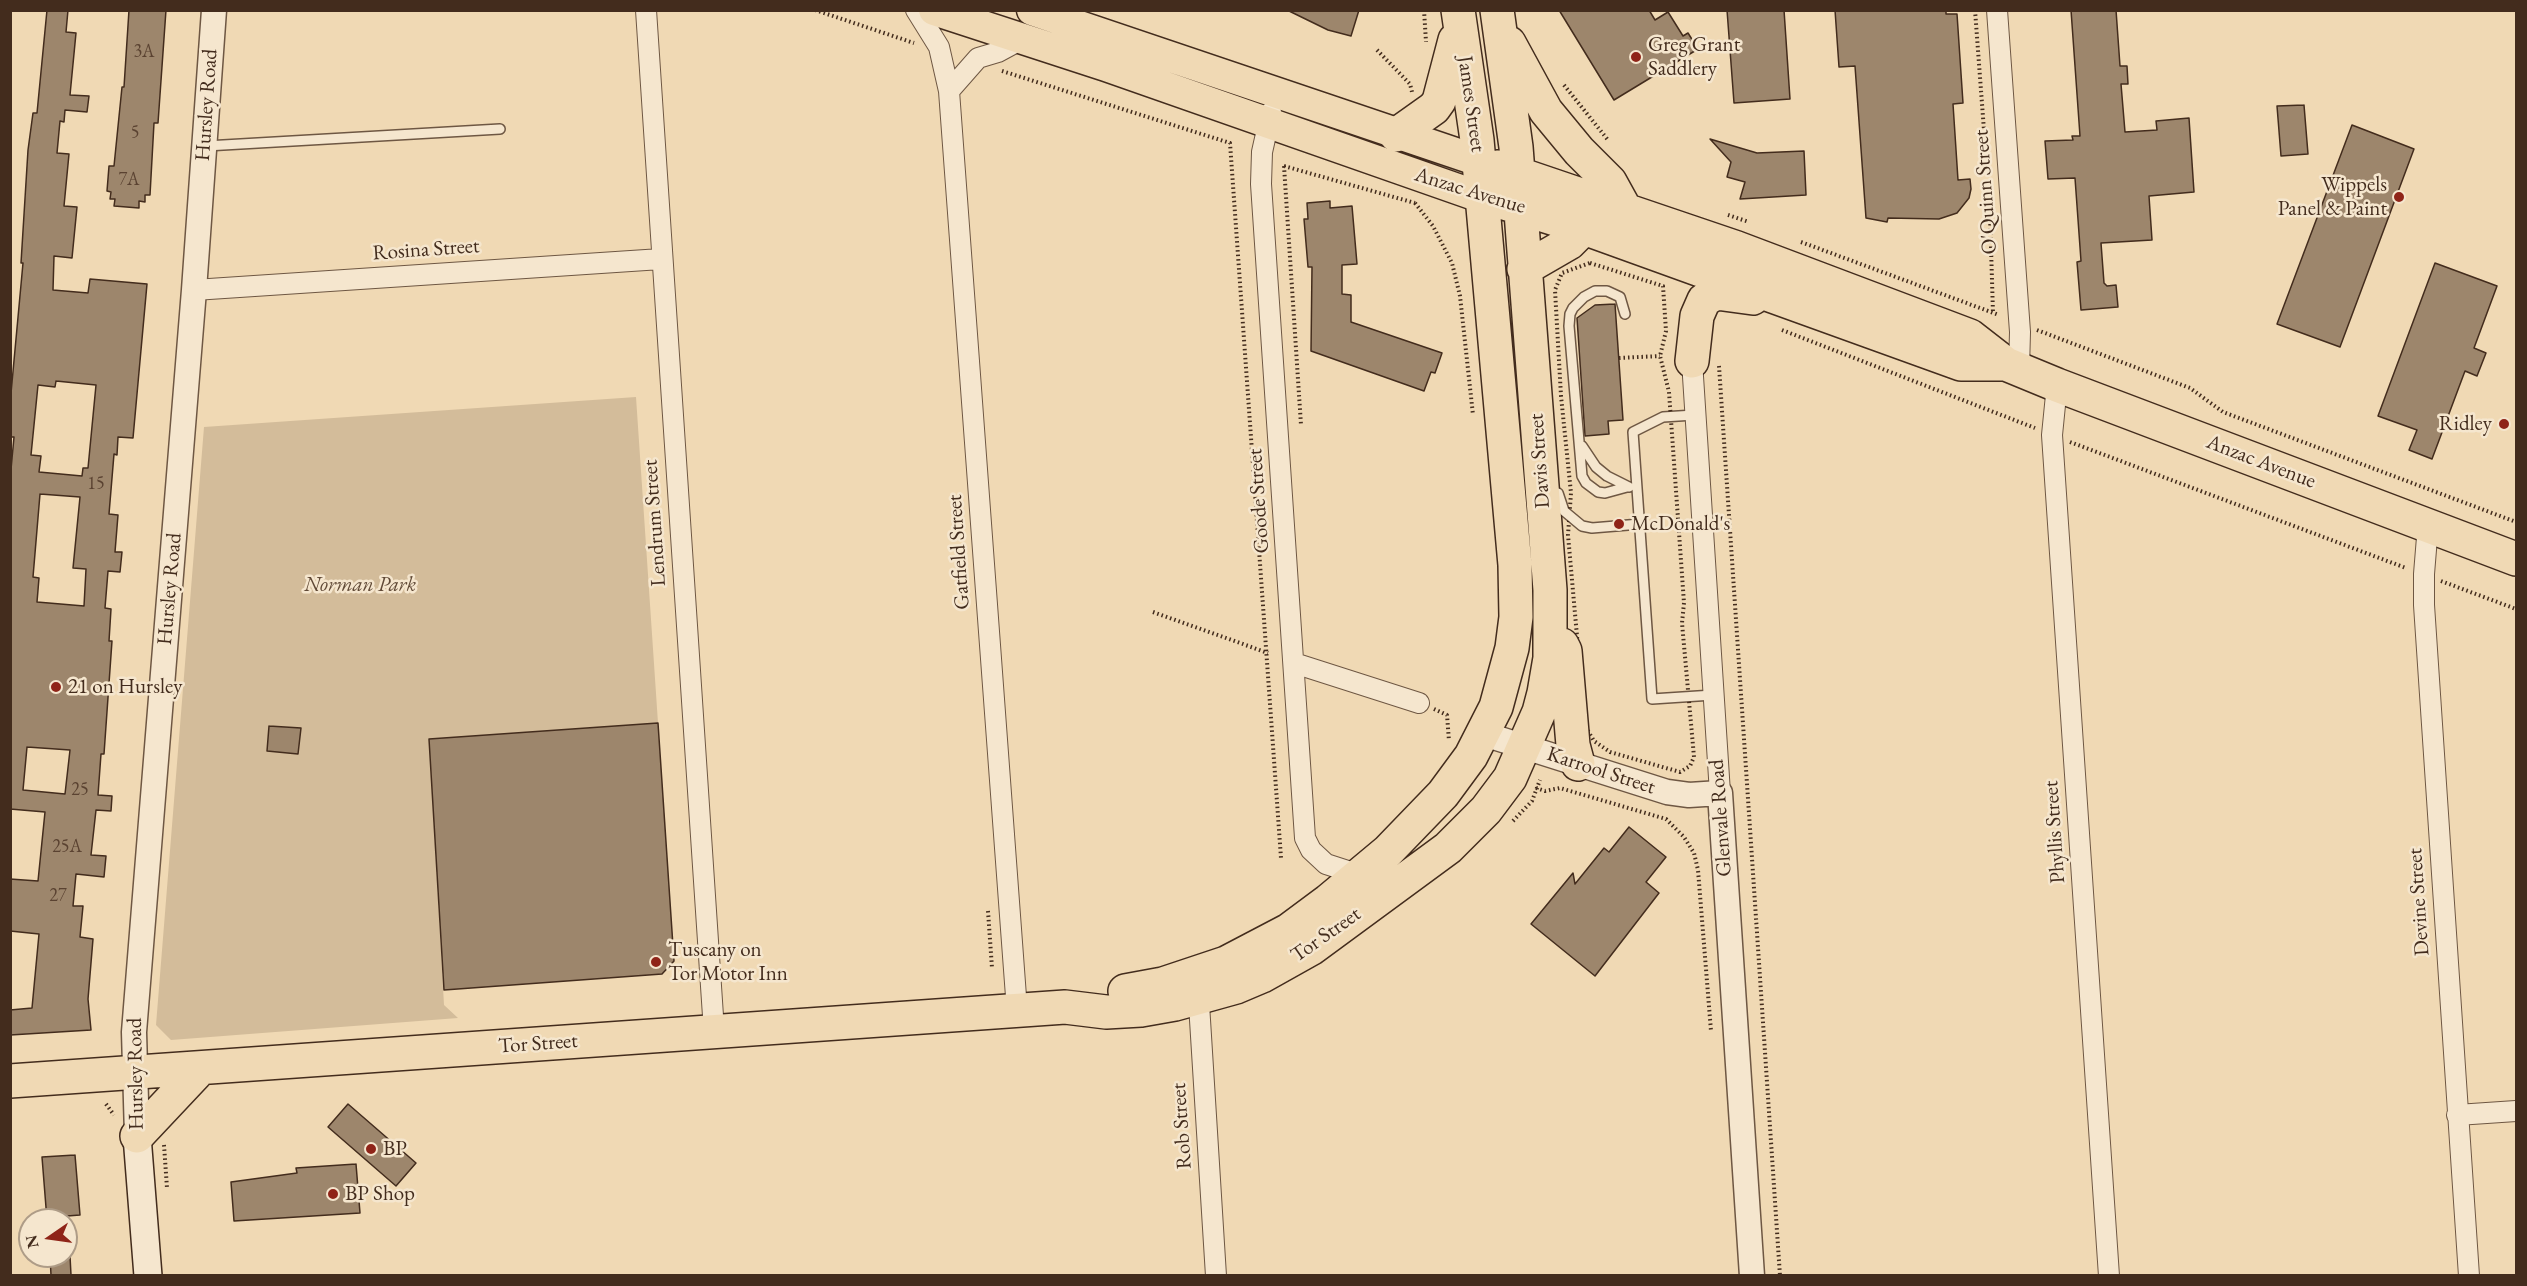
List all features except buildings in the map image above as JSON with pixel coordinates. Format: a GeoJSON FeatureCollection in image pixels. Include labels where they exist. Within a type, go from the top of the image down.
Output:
{"type":"FeatureCollection","features":[{"type":"Feature","properties":{"kind":"highway"},"geometry":{"type":"LineString","coordinates":[[1396,135],[1434,108],[1439,101],[1459,16]]}},
{"type":"Feature","properties":{"kind":"highway","name":"James Street"},"geometry":{"type":"LineString","coordinates":[[1459,16],[1483,198]]}},
{"type":"Feature","properties":{"kind":"highway"},"geometry":{"type":"LineString","coordinates":[[1498,17],[1546,111],[1579,151],[1610,182],[1626,210]]}},
{"type":"Feature","properties":{"kind":"highway","name":"James Street"},"geometry":{"type":"LineString","coordinates":[[1498,17],[1517,173]]}},
{"type":"Feature","properties":{"kind":"highway","name":"Anzac Avenue"},"geometry":{"type":"LineString","coordinates":[[1479,161],[1737,248],[1970,336],[2012,367],[2517,559]]}},
{"type":"Feature","properties":{"kind":"highway","name":"Davis Street"},"geometry":{"type":"LineString","coordinates":[[1517,173],[1524,269],[1546,457],[1551,622],[1544,693],[1525,747]]}},
{"type":"Feature","properties":{"kind":"highway","name":"Anzac Avenue"},"geometry":{"type":"LineString","coordinates":[[1483,198],[1584,228],[1802,304],[1961,364],[2012,367]]}},
{"type":"Feature","properties":{"kind":"highway","name":"Davis Street"},"geometry":{"type":"LineString","coordinates":[[1483,198],[1514,554],[1516,607],[1506,678],[1484,734]]}},
{"type":"Feature","properties":{"kind":"highway"},"geometry":{"type":"LineString","coordinates":[[1524,269],[1569,243],[1584,228]]}},
{"type":"Feature","properties":{"kind":"highway"},"geometry":{"type":"LineString","coordinates":[[1692,361],[1697,315],[1704,300],[1716,293],[1802,304]]}},
{"type":"Feature","properties":{"kind":"highway"},"geometry":{"type":"LineString","coordinates":[[1551,622],[1565,651],[1572,738],[1578,764]]}},
{"type":"Feature","properties":{"kind":"highway","name":"Tor Street"},"geometry":{"type":"LineString","coordinates":[[1198,986],[1289,930],[1388,851],[1460,774],[1484,734]]}},
{"type":"Feature","properties":{"kind":"highway","name":"Tor Street"},"geometry":{"type":"LineString","coordinates":[[10,1081],[1065,1006],[1103,994],[1163,984],[1198,986],[1262,976],[1312,948],[1448,848],[1486,810],[1510,778],[1525,747]]}},
{"type":"Feature","properties":{"kind":"highway"},"geometry":{"type":"LineString","coordinates":[[150,1139],[201,1068]]}},
{"type":"Feature","properties":{"kind":"main road","name":"Anzac Avenue"},"geometry":{"type":"LineString","coordinates":[[1032,10],[1396,135],[1479,161]]}},
{"type":"Feature","properties":{"kind":"main road","name":"Anzac Avenue"},"geometry":{"type":"LineString","coordinates":[[946,13],[1268,122],[1483,198]]}},
{"type":"Feature","properties":{"kind":"main road","name":"Hursley Road"},"geometry":{"type":"LineString","coordinates":[[148,1275],[150,1139]]}},
{"type":"Feature","properties":{"kind":"street","name":"Hursley Road"},"geometry":{"type":"LineString","coordinates":[[150,1139],[133,1072],[134,1032],[194,290],[214,10]]}},
{"type":"Feature","properties":{"kind":"street","name":"Lendrum Street"},"geometry":{"type":"LineString","coordinates":[[646,10],[714,1031]]}},
{"type":"Feature","properties":{"kind":"street","name":"O'Quinn Street"},"geometry":{"type":"LineString","coordinates":[[1997,10],[2020,323],[2012,367]]}},
{"type":"Feature","properties":{"kind":"street","name":"Gatfield Street"},"geometry":{"type":"LineString","coordinates":[[946,13],[939,48],[949,91],[1017,1010]]}},
{"type":"Feature","properties":{"kind":"street"},"geometry":{"type":"LineString","coordinates":[[949,91],[978,58],[998,52],[1023,39]]}},
{"type":"Feature","properties":{"kind":"street","name":"Goode Street"},"geometry":{"type":"LineString","coordinates":[[1276,92],[1262,152],[1261,184],[1305,838],[1311,850],[1326,864],[1360,875]]}},
{"type":"Feature","properties":{"kind":"street","name":"Rosina Street"},"geometry":{"type":"LineString","coordinates":[[194,290],[661,259]]}},
{"type":"Feature","properties":{"kind":"street","name":"Glenvale Road"},"geometry":{"type":"LineString","coordinates":[[1692,361],[1752,1275]]}},
{"type":"Feature","properties":{"kind":"street","name":"Phyllis Street"},"geometry":{"type":"LineString","coordinates":[[2057,385],[2052,435],[2109,1275]]}},
{"type":"Feature","properties":{"kind":"street","name":"Devine Street"},"geometry":{"type":"LineString","coordinates":[[2428,525],[2424,574],[2469,1275]]}},
{"type":"Feature","properties":{"kind":"street"},"geometry":{"type":"LineString","coordinates":[[1294,663],[1419,704]]}},
{"type":"Feature","properties":{"kind":"street","name":"Karrool Street"},"geometry":{"type":"LineString","coordinates":[[1484,734],[1666,792],[1689,795],[1720,793]]}},
{"type":"Feature","properties":{"kind":"street","name":"Rob Street"},"geometry":{"type":"LineString","coordinates":[[1198,986],[1216,1275]]}},
{"type":"Feature","properties":{"kind":"street"},"geometry":{"type":"LineString","coordinates":[[2457,1115],[2517,1111]]}},
{"type":"Feature","properties":{"kind":"lane"},"geometry":{"type":"LineString","coordinates":[[204,146],[500,129]]}},
{"type":"Feature","properties":{"kind":"lane"},"geometry":{"type":"LineString","coordinates":[[1625,314],[1620,297],[1607,291],[1595,291],[1584,297],[1570,314],[1582,476],[1592,489],[1605,493],[1632,486]]}},
{"type":"Feature","properties":{"kind":"lane"},"geometry":{"type":"LineString","coordinates":[[1694,415],[1663,417],[1633,432],[1632,486],[1640,524],[1652,699],[1713,695]]}},
{"type":"Feature","properties":{"kind":"lane"},"geometry":{"type":"LineString","coordinates":[[1579,442],[1596,466],[1607,476],[1632,486]]}},
{"type":"Feature","properties":{"kind":"lane"},"geometry":{"type":"LineString","coordinates":[[1558,486],[1559,503],[1570,518],[1592,528],[1640,524]]}},
{"type":"Feature","properties":{"kind":"path"},"geometry":{"type":"LineString","coordinates":[[815,10],[920,46]]}},
{"type":"Feature","properties":{"kind":"path"},"geometry":{"type":"LineString","coordinates":[[1975,10],[1985,152]]}},
{"type":"Feature","properties":{"kind":"path"},"geometry":{"type":"LineString","coordinates":[[1377,50],[1410,84],[1413,98]]}},
{"type":"Feature","properties":{"kind":"path"},"geometry":{"type":"LineString","coordinates":[[998,70],[1230,142],[1281,858]]}},
{"type":"Feature","properties":{"kind":"path"},"geometry":{"type":"LineString","coordinates":[[1583,111],[1611,145]]}},
{"type":"Feature","properties":{"kind":"path"},"geometry":{"type":"LineString","coordinates":[[1232,166],[1239,166]]}},
{"type":"Feature","properties":{"kind":"path"},"geometry":{"type":"LineString","coordinates":[[1278,166],[1426,206]]}},
{"type":"Feature","properties":{"kind":"path"},"geometry":{"type":"LineString","coordinates":[[1284,166],[1301,425]]}},
{"type":"Feature","properties":{"kind":"path"},"geometry":{"type":"LineString","coordinates":[[1415,203],[1433,226],[1452,263],[1460,296],[1474,420]]}},
{"type":"Feature","properties":{"kind":"path"},"geometry":{"type":"LineString","coordinates":[[1989,204],[1993,313]]}},
{"type":"Feature","properties":{"kind":"path"},"geometry":{"type":"LineString","coordinates":[[1719,212],[1760,226]]}},
{"type":"Feature","properties":{"kind":"path"},"geometry":{"type":"LineString","coordinates":[[1791,238],[2190,388],[2223,412],[2517,522]]}},
{"type":"Feature","properties":{"kind":"path"},"geometry":{"type":"LineString","coordinates":[[1567,270],[1558,278],[1554,290],[1561,396],[1571,493],[1568,535],[1585,726],[1589,734],[1610,752],[1674,772],[1686,770],[1694,757],[1682,623],[1684,603],[1667,380],[1660,356],[1618,358]]}},
{"type":"Feature","properties":{"kind":"path"},"geometry":{"type":"LineString","coordinates":[[1664,286],[1704,300]]}},
{"type":"Feature","properties":{"kind":"path"},"geometry":{"type":"LineString","coordinates":[[1778,328],[2052,435],[2517,609]]}},
{"type":"Feature","properties":{"kind":"path"},"geometry":{"type":"LineString","coordinates":[[1721,405],[1780,1275]]}},
{"type":"Feature","properties":{"kind":"path"},"geometry":{"type":"LineString","coordinates":[[1153,612],[1294,663]]}},
{"type":"Feature","properties":{"kind":"path"},"geometry":{"type":"LineString","coordinates":[[1419,704],[1447,715],[1449,745]]}},
{"type":"Feature","properties":{"kind":"path"},"geometry":{"type":"LineString","coordinates":[[1537,788],[1545,791],[1560,788],[1666,819],[1689,845],[1698,870],[1711,1031]]}},
{"type":"Feature","properties":{"kind":"path"},"geometry":{"type":"LineString","coordinates":[[150,1139],[167,1192]]}},
{"type":"Feature","properties":{"kind":"green space","name":"Norman Park"},"geometry":{"type":"Polygon","coordinates":[[[636,397],[658,723],[429,739],[444,1005],[458,1018],[171,1040],[156,1025],[204,427],[636,397]]]}},
{"type":"Feature","properties":{"kind":"place","name":"Greg Grant Saddlery"},"geometry":{"type":"Point","coordinates":[1636,57]}},
{"type":"Feature","properties":{"kind":"place","name":"Wippels Panel & Paint"},"geometry":{"type":"Point","coordinates":[2399,197]}},
{"type":"Feature","properties":{"kind":"place","name":"Ridley"},"geometry":{"type":"Point","coordinates":[2504,424]}},
{"type":"Feature","properties":{"kind":"place","name":"McDonald's"},"geometry":{"type":"Point","coordinates":[1619,524]}},
{"type":"Feature","properties":{"kind":"place","name":"21 on Hursley"},"geometry":{"type":"Point","coordinates":[56,687]}},
{"type":"Feature","properties":{"kind":"place","name":"Tuscany on Tor Motor Inn"},"geometry":{"type":"Point","coordinates":[656,962]}},
{"type":"Feature","properties":{"kind":"place","name":"BP"},"geometry":{"type":"Point","coordinates":[371,1149]}},
{"type":"Feature","properties":{"kind":"place","name":"BP Shop"},"geometry":{"type":"Point","coordinates":[333,1194]}}]}
